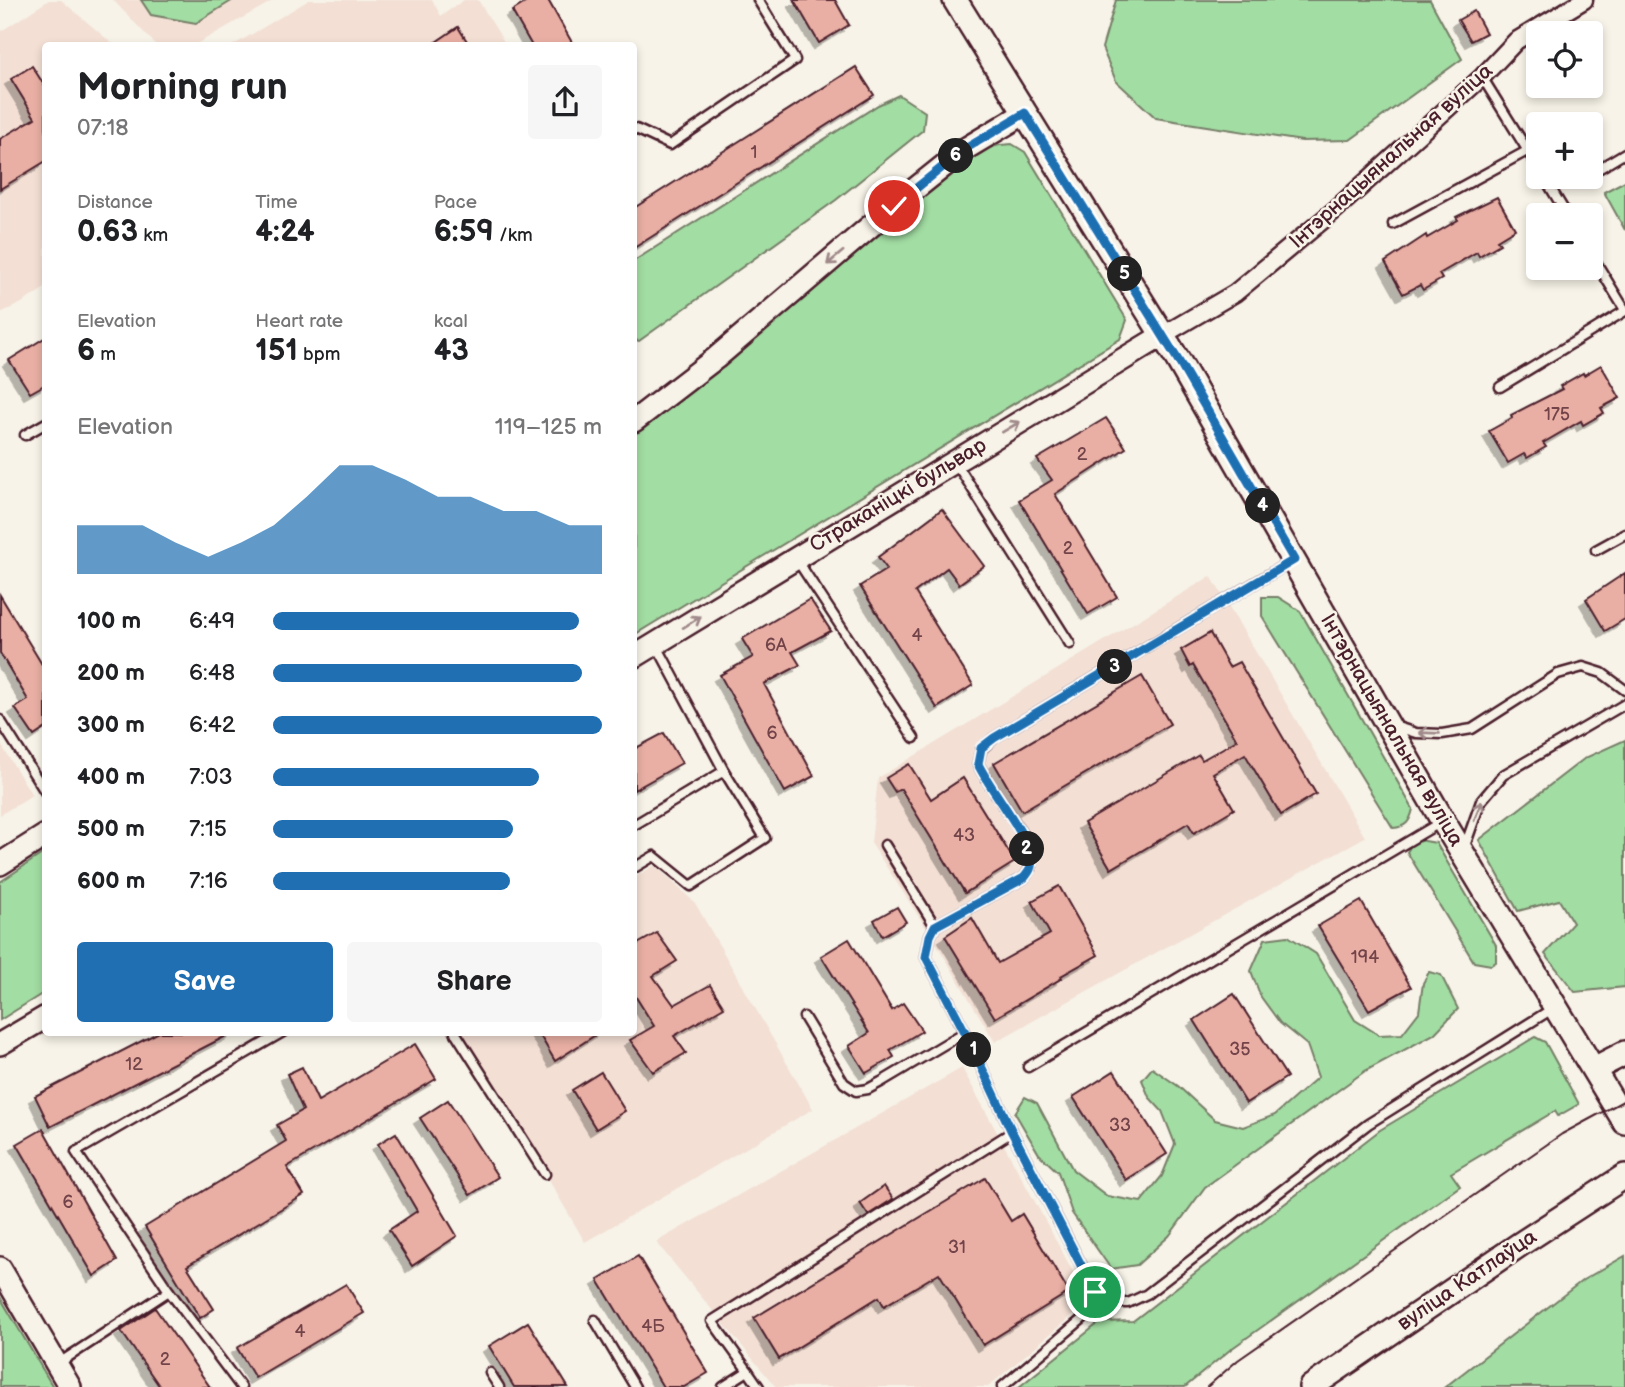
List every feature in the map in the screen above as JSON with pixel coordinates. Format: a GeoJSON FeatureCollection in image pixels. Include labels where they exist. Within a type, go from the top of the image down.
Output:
{"type":"FeatureCollection","features":[{"type":"Feature","properties":{"kind":"main road","name":"Інтэрнацыянальная вуліца"},"geometry":{"type":"LineString","coordinates":[[955,0],[1163,335],[1443,821],[1625,1122]]}},
{"type":"Feature","properties":{"kind":"main road"},"geometry":{"type":"LineString","coordinates":[[1594,1069],[1625,1054]]}},
{"type":"Feature","properties":{"kind":"main road","name":"вуліца Катлаўца"},"geometry":{"type":"LineString","coordinates":[[1311,1387],[1508,1252],[1625,1176]]}},
{"type":"Feature","properties":{"kind":"street","name":"Інтэрнацыянальная вуліца"},"geometry":{"type":"LineString","coordinates":[[1163,335],[1235,293],[1335,210],[1482,77],[1516,41],[1584,0]]}},
{"type":"Feature","properties":{"kind":"street"},"geometry":{"type":"LineString","coordinates":[[637,419],[716,358],[965,149],[1025,113]]}},
{"type":"Feature","properties":{"kind":"street","name":"Страканіцкі бульвар"},"geometry":{"type":"LineString","coordinates":[[637,655],[1163,335]]}},
{"type":"Feature","properties":{"kind":"street"},"geometry":{"type":"LineString","coordinates":[[0,864],[42,838]]}},
{"type":"Feature","properties":{"kind":"street"},"geometry":{"type":"LineString","coordinates":[[0,1044],[42,1019]]}},
{"type":"Feature","properties":{"kind":"street"},"geometry":{"type":"LineString","coordinates":[[0,1268],[70,1387]]}},
{"type":"Feature","properties":{"kind":"lane"},"geometry":{"type":"LineString","coordinates":[[637,129],[670,145],[795,60],[758,0]]}},
{"type":"Feature","properties":{"kind":"lane"},"geometry":{"type":"LineString","coordinates":[[1482,77],[1526,146]]}},
{"type":"Feature","properties":{"kind":"lane"},"geometry":{"type":"LineString","coordinates":[[1393,223],[1526,150]]}},
{"type":"Feature","properties":{"kind":"lane"},"geometry":{"type":"LineString","coordinates":[[1603,167],[1625,153]]}},
{"type":"Feature","properties":{"kind":"lane"},"geometry":{"type":"LineString","coordinates":[[1500,387],[1625,311],[1603,274]]}},
{"type":"Feature","properties":{"kind":"lane"},"geometry":{"type":"LineString","coordinates":[[25,435],[42,425]]}},
{"type":"Feature","properties":{"kind":"lane"},"geometry":{"type":"LineString","coordinates":[[954,461],[1070,644]]}},
{"type":"Feature","properties":{"kind":"lane"},"geometry":{"type":"LineString","coordinates":[[1596,551],[1625,534]]}},
{"type":"Feature","properties":{"kind":"lane"},"geometry":{"type":"LineString","coordinates":[[795,557],[914,738]]}},
{"type":"Feature","properties":{"kind":"lane"},"geometry":{"type":"LineString","coordinates":[[1101,1303],[1012,1132],[926,957],[930,936],[935,926],[1024,878],[1031,868],[1031,857],[1017,829],[978,764],[981,748],[1294,560]]}},
{"type":"Feature","properties":{"kind":"lane"},"geometry":{"type":"LineString","coordinates":[[637,866],[653,856],[691,886],[765,838],[724,771],[656,643]]}},
{"type":"Feature","properties":{"kind":"lane"},"geometry":{"type":"LineString","coordinates":[[1388,724],[1416,733],[1442,734],[1472,729],[1558,674],[1583,667],[1602,673],[1625,690]]}},
{"type":"Feature","properties":{"kind":"lane"},"geometry":{"type":"LineString","coordinates":[[1462,852],[1482,801],[1503,775],[1625,704]]}},
{"type":"Feature","properties":{"kind":"lane"},"geometry":{"type":"LineString","coordinates":[[0,720],[42,787]]}},
{"type":"Feature","properties":{"kind":"lane"},"geometry":{"type":"LineString","coordinates":[[637,823],[724,771]]}},
{"type":"Feature","properties":{"kind":"lane"},"geometry":{"type":"LineString","coordinates":[[1028,1067],[1443,821]]}},
{"type":"Feature","properties":{"kind":"lane"},"geometry":{"type":"LineString","coordinates":[[885,845],[935,926]]}},
{"type":"Feature","properties":{"kind":"lane"},"geometry":{"type":"LineString","coordinates":[[1002,1387],[1101,1303],[1128,1303],[1147,1294],[1368,1124],[1556,1006]]}},
{"type":"Feature","properties":{"kind":"lane"},"geometry":{"type":"LineString","coordinates":[[804,1017],[844,1083],[856,1091],[868,1089],[881,1082],[965,1032]]}},
{"type":"Feature","properties":{"kind":"lane"},"geometry":{"type":"LineString","coordinates":[[241,1387],[169,1291],[76,1152],[276,1036]]}},
{"type":"Feature","properties":{"kind":"lane"},"geometry":{"type":"LineString","coordinates":[[458,1036],[545,1174]]}},
{"type":"Feature","properties":{"kind":"lane"},"geometry":{"type":"LineString","coordinates":[[759,1387],[712,1321],[1012,1132]]}},
{"type":"Feature","properties":{"kind":"lane"},"geometry":{"type":"LineString","coordinates":[[57,1365],[169,1291]]}},
{"type":"Feature","properties":{"kind":"lane"},"geometry":{"type":"LineString","coordinates":[[595,1320],[635,1387]]}},
{"type":"Feature","properties":{"kind":"lane"},"geometry":{"type":"LineString","coordinates":[[723,1387],[748,1371]]}},
{"type":"Feature","properties":{"kind":"lane"},"geometry":{"type":"LineString","coordinates":[[490,1373],[499,1387]]}},
{"type":"Feature","properties":{"kind":"shaded area"},"geometry":{"type":"Polygon","coordinates":[[[49,0],[61,0],[110,42],[42,42],[42,290],[0,313],[0,32],[49,0]]]}},
{"type":"Feature","properties":{"kind":"shaded area"},"geometry":{"type":"Polygon","coordinates":[[[113,0],[274,0],[200,42],[153,42],[113,0]]]}},
{"type":"Feature","properties":{"kind":"shaded area"},"geometry":{"type":"Polygon","coordinates":[[[309,0],[432,0],[441,16],[464,0],[478,0],[504,42],[239,42],[309,0]]]}},
{"type":"Feature","properties":{"kind":"shaded area"},"geometry":{"type":"Polygon","coordinates":[[[1211,576],[1365,837],[995,1042],[934,940],[871,843],[878,778],[1211,576]]]}},
{"type":"Feature","properties":{"kind":"shaded area"},"geometry":{"type":"Polygon","coordinates":[[[0,743],[32,795],[0,815],[0,743]]]}},
{"type":"Feature","properties":{"kind":"shaded area"},"geometry":{"type":"Polygon","coordinates":[[[655,865],[695,903],[813,1109],[585,1242],[465,1036],[637,1036],[637,876],[655,865]]]}},
{"type":"Feature","properties":{"kind":"shaded area"},"geometry":{"type":"Polygon","coordinates":[[[962,1068],[1089,1301],[988,1387],[776,1387],[656,1242],[962,1068]]]}},
{"type":"Feature","properties":{"kind":"green space"},"geometry":{"type":"Polygon","coordinates":[[[141,0],[233,0],[196,23],[151,15],[141,0]]]}},
{"type":"Feature","properties":{"kind":"green space"},"geometry":{"type":"Polygon","coordinates":[[[1116,0],[1430,0],[1462,59],[1350,140],[1302,141],[1156,118],[1116,81],[1102,48],[1116,0]]]}},
{"type":"Feature","properties":{"kind":"green space"},"geometry":{"type":"Polygon","coordinates":[[[899,95],[925,112],[923,130],[836,200],[637,341],[637,259],[878,105],[899,95]]]}},
{"type":"Feature","properties":{"kind":"green space"},"geometry":{"type":"Polygon","coordinates":[[[1012,144],[1025,152],[1127,320],[1120,339],[637,633],[637,427],[984,149],[1012,144]]]}},
{"type":"Feature","properties":{"kind":"green space"},"geometry":{"type":"Polygon","coordinates":[[[1625,181],[1625,230],[1604,192],[1625,181]]]}},
{"type":"Feature","properties":{"kind":"green space"},"geometry":{"type":"Polygon","coordinates":[[[1262,597],[1278,597],[1300,611],[1413,809],[1404,825],[1393,828],[1262,616],[1262,597]]]}},
{"type":"Feature","properties":{"kind":"green space"},"geometry":{"type":"Polygon","coordinates":[[[1625,740],[1625,987],[1575,992],[1545,954],[1573,923],[1559,900],[1518,911],[1479,840],[1585,758],[1625,740]]]}},
{"type":"Feature","properties":{"kind":"green space"},"geometry":{"type":"Polygon","coordinates":[[[1419,840],[1436,843],[1496,945],[1496,962],[1491,965],[1474,962],[1407,852],[1413,842],[1419,840]]]}},
{"type":"Feature","properties":{"kind":"green space"},"geometry":{"type":"Polygon","coordinates":[[[42,854],[42,994],[0,1020],[0,882],[42,854]]]}},
{"type":"Feature","properties":{"kind":"green space"},"geometry":{"type":"Polygon","coordinates":[[[1288,936],[1316,954],[1355,1020],[1379,1035],[1402,1034],[1419,1012],[1423,983],[1429,972],[1441,975],[1458,1009],[1434,1034],[1365,1071],[1205,1187],[1169,1236],[1137,1265],[1111,1269],[1072,1213],[1058,1172],[1039,1154],[1015,1113],[1025,1097],[1037,1103],[1073,1170],[1107,1196],[1141,1202],[1162,1176],[1175,1144],[1162,1111],[1149,1097],[1142,1080],[1152,1068],[1178,1086],[1215,1120],[1243,1127],[1275,1115],[1318,1077],[1307,1045],[1280,1023],[1261,997],[1251,971],[1265,939],[1288,936]]]}},
{"type":"Feature","properties":{"kind":"green space"},"geometry":{"type":"Polygon","coordinates":[[[1535,1037],[1545,1042],[1579,1104],[1558,1116],[1555,1111],[1451,1173],[1460,1186],[1231,1349],[1185,1387],[1019,1387],[1100,1322],[1133,1321],[1380,1130],[1535,1037]]]}},
{"type":"Feature","properties":{"kind":"green space"},"geometry":{"type":"Polygon","coordinates":[[[1625,1256],[1625,1387],[1445,1387],[1583,1280],[1625,1256]]]}},
{"type":"Feature","properties":{"kind":"green space"},"geometry":{"type":"Polygon","coordinates":[[[0,1297],[53,1387],[0,1387],[0,1297]]]}},
{"type":"Feature","properties":{"kind":"building"},"geometry":{"type":"Polygon","coordinates":[[[530,0],[548,0],[572,42],[530,42],[512,11],[530,0]]]}},
{"type":"Feature","properties":{"kind":"building"},"geometry":{"type":"Polygon","coordinates":[[[794,0],[835,0],[849,25],[819,43],[794,0]]]}},
{"type":"Feature","properties":{"kind":"building"},"geometry":{"type":"Polygon","coordinates":[[[1474,11],[1486,33],[1471,41],[1458,20],[1474,11]]]}},
{"type":"Feature","properties":{"kind":"building"},"geometry":{"type":"Polygon","coordinates":[[[458,27],[467,42],[436,42],[458,27]]]}},
{"type":"Feature","properties":{"kind":"building"},"geometry":{"type":"Polygon","coordinates":[[[32,66],[42,82],[42,163],[0,189],[0,139],[35,118],[11,79],[32,66]]]}},
{"type":"Feature","properties":{"kind":"building"},"geometry":{"type":"Polygon","coordinates":[[[856,67],[874,95],[637,246],[637,206],[856,67]]]}},
{"type":"Feature","properties":{"kind":"building"},"geometry":{"type":"Polygon","coordinates":[[[1497,197],[1515,229],[1497,240],[1500,244],[1479,256],[1477,252],[1439,274],[1442,279],[1423,290],[1420,285],[1403,294],[1385,262],[1426,235],[1427,238],[1458,220],[1456,217],[1497,197]]]}},
{"type":"Feature","properties":{"kind":"building"},"geometry":{"type":"Polygon","coordinates":[[[42,339],[42,386],[30,393],[9,360],[42,339]]]}},
{"type":"Feature","properties":{"kind":"building"},"geometry":{"type":"Polygon","coordinates":[[[1601,365],[1620,398],[1601,408],[1604,413],[1583,425],[1581,421],[1543,443],[1546,447],[1527,458],[1524,454],[1508,463],[1489,431],[1512,418],[1511,415],[1562,389],[1560,386],[1601,365]]]}},
{"type":"Feature","properties":{"kind":"building"},"geometry":{"type":"Polygon","coordinates":[[[1106,418],[1126,448],[1055,494],[1117,597],[1088,614],[1019,500],[1052,480],[1037,459],[1106,418]]]}},
{"type":"Feature","properties":{"kind":"building"},"geometry":{"type":"Polygon","coordinates":[[[942,509],[984,566],[959,584],[947,568],[915,592],[973,685],[937,708],[860,586],[887,569],[878,557],[942,509]]]}},
{"type":"Feature","properties":{"kind":"building"},"geometry":{"type":"Polygon","coordinates":[[[1625,573],[1625,619],[1605,631],[1586,599],[1625,573]]]}},
{"type":"Feature","properties":{"kind":"building"},"geometry":{"type":"Polygon","coordinates":[[[0,595],[42,664],[42,731],[34,736],[15,708],[28,700],[0,653],[0,595]]]}},
{"type":"Feature","properties":{"kind":"building"},"geometry":{"type":"Polygon","coordinates":[[[810,599],[831,631],[792,652],[800,665],[764,684],[814,776],[785,792],[720,675],[753,657],[742,639],[810,599]]]}},
{"type":"Feature","properties":{"kind":"building"},"geometry":{"type":"Polygon","coordinates":[[[1210,633],[1229,667],[1239,662],[1316,794],[1281,815],[1245,754],[1213,773],[1234,809],[1194,833],[1188,823],[1111,869],[1084,823],[1199,755],[1202,760],[1237,740],[1193,665],[1190,667],[1181,650],[1210,633]]]}},
{"type":"Feature","properties":{"kind":"building"},"geometry":{"type":"Polygon","coordinates":[[[1142,676],[1170,724],[1022,811],[994,763],[1142,676]]]}},
{"type":"Feature","properties":{"kind":"building"},"geometry":{"type":"Polygon","coordinates":[[[664,733],[682,763],[637,788],[637,747],[664,733]]]}},
{"type":"Feature","properties":{"kind":"building"},"geometry":{"type":"Polygon","coordinates":[[[909,764],[931,799],[963,778],[1015,862],[965,893],[901,789],[895,792],[886,778],[909,764]]]}},
{"type":"Feature","properties":{"kind":"building"},"geometry":{"type":"Polygon","coordinates":[[[1059,886],[1098,955],[995,1018],[945,936],[972,918],[998,963],[1050,934],[1032,901],[1059,886]]]}},
{"type":"Feature","properties":{"kind":"building"},"geometry":{"type":"Polygon","coordinates":[[[1361,901],[1411,987],[1369,1010],[1318,926],[1361,901]]]}},
{"type":"Feature","properties":{"kind":"building"},"geometry":{"type":"Polygon","coordinates":[[[897,907],[906,922],[882,936],[874,920],[897,907]]]}},
{"type":"Feature","properties":{"kind":"building"},"geometry":{"type":"Polygon","coordinates":[[[657,933],[677,961],[653,976],[674,1005],[710,985],[724,1007],[674,1036],[686,1053],[653,1072],[630,1040],[654,1026],[637,999],[637,944],[657,933]]]}},
{"type":"Feature","properties":{"kind":"building"},"geometry":{"type":"Polygon","coordinates":[[[849,939],[892,1010],[903,1003],[922,1031],[890,1050],[894,1057],[866,1073],[849,1046],[869,1033],[821,956],[849,939]]]}},
{"type":"Feature","properties":{"kind":"building"},"geometry":{"type":"Polygon","coordinates":[[[1234,994],[1287,1077],[1246,1103],[1194,1020],[1234,994]]]}},
{"type":"Feature","properties":{"kind":"building"},"geometry":{"type":"Polygon","coordinates":[[[151,1036],[226,1036],[50,1127],[35,1096],[151,1036]]]}},
{"type":"Feature","properties":{"kind":"building"},"geometry":{"type":"Polygon","coordinates":[[[540,1036],[594,1036],[555,1061],[540,1036]]]}},
{"type":"Feature","properties":{"kind":"building"},"geometry":{"type":"Polygon","coordinates":[[[415,1044],[436,1079],[287,1167],[304,1195],[187,1266],[214,1309],[200,1318],[145,1227],[286,1141],[277,1125],[303,1110],[287,1074],[302,1067],[318,1101],[415,1044]]]}},
{"type":"Feature","properties":{"kind":"building"},"geometry":{"type":"Polygon","coordinates":[[[1114,1071],[1167,1154],[1126,1180],[1073,1097],[1114,1071]]]}},
{"type":"Feature","properties":{"kind":"building"},"geometry":{"type":"Polygon","coordinates":[[[601,1072],[625,1111],[596,1129],[572,1090],[601,1072]]]}},
{"type":"Feature","properties":{"kind":"building"},"geometry":{"type":"Polygon","coordinates":[[[448,1100],[498,1177],[470,1195],[420,1118],[448,1100]]]}},
{"type":"Feature","properties":{"kind":"building"},"geometry":{"type":"Polygon","coordinates":[[[43,1129],[117,1261],[94,1276],[17,1144],[43,1129]]]}},
{"type":"Feature","properties":{"kind":"building"},"geometry":{"type":"Polygon","coordinates":[[[396,1133],[457,1236],[412,1266],[389,1230],[417,1211],[378,1144],[396,1133]]]}},
{"type":"Feature","properties":{"kind":"building"},"geometry":{"type":"Polygon","coordinates":[[[985,1178],[1011,1221],[1022,1214],[1069,1292],[983,1345],[939,1273],[884,1306],[879,1297],[779,1359],[754,1318],[985,1178]]]}},
{"type":"Feature","properties":{"kind":"building"},"geometry":{"type":"Polygon","coordinates":[[[884,1186],[893,1199],[868,1215],[860,1203],[884,1186]]]}},
{"type":"Feature","properties":{"kind":"building"},"geometry":{"type":"Polygon","coordinates":[[[638,1256],[708,1373],[684,1387],[663,1387],[598,1280],[638,1256]]]}},
{"type":"Feature","properties":{"kind":"building"},"geometry":{"type":"Polygon","coordinates":[[[346,1284],[364,1313],[255,1378],[237,1348],[346,1284]]]}},
{"type":"Feature","properties":{"kind":"building"},"geometry":{"type":"Polygon","coordinates":[[[155,1308],[210,1387],[160,1387],[121,1331],[155,1308]]]}},
{"type":"Feature","properties":{"kind":"building"},"geometry":{"type":"Polygon","coordinates":[[[528,1322],[568,1387],[514,1387],[489,1346],[528,1322]]]}},
{"type":"Feature","properties":{"kind":"tram line"},"geometry":{"type":"LineString","coordinates":[[1207,1387],[1238,1360],[1562,1134],[1625,1100]]}},
{"type":"Feature","properties":{"kind":"route"},"geometry":{"type":"LineString","coordinates":[[894,206],[965,149],[1025,113],[1178,360],[1294,560],[981,748],[978,764],[1017,829],[1031,857],[1031,868],[1024,878],[935,926],[926,957],[1095,1292]]}}]}
